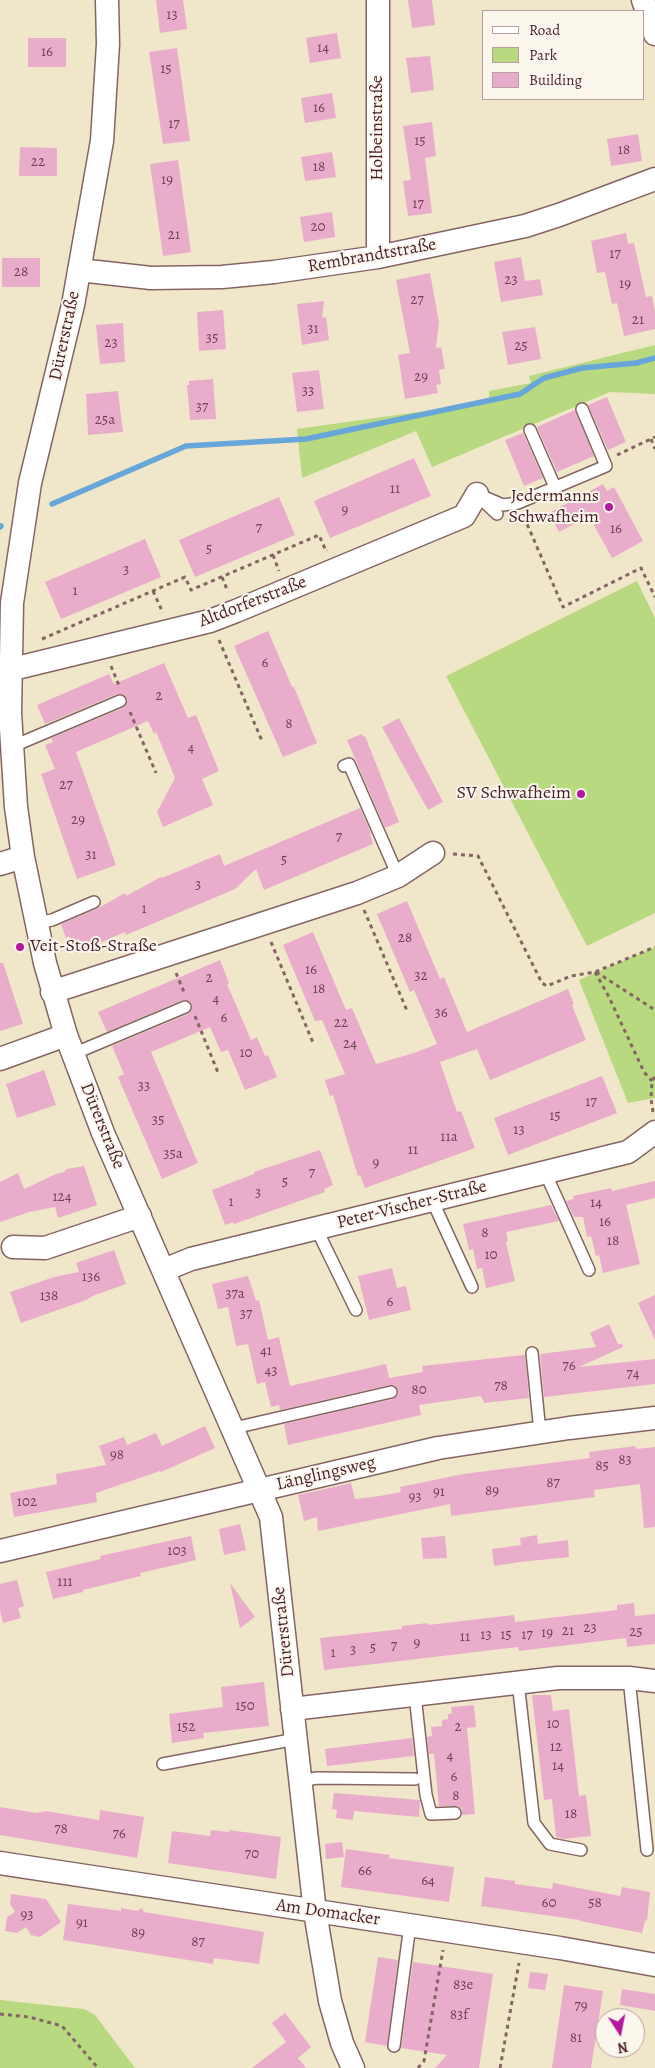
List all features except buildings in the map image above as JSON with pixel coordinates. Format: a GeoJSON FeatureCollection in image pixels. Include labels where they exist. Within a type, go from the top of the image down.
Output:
{"type":"FeatureCollection","features":[{"type":"Feature","properties":{"kind":"street","name":"Dürerstraße"},"geometry":{"type":"LineString","coordinates":[[107,0],[108,44],[102,141],[71,315],[30,483],[12,603],[5,670],[23,857],[52,992],[70,1045],[104,1133],[234,1428],[271,1517],[315,1912],[330,2001],[342,2043],[353,2068]]}},
{"type":"Feature","properties":{"kind":"street","name":"Holbeinstraße"},"geometry":{"type":"LineString","coordinates":[[378,0],[378,257]]}},
{"type":"Feature","properties":{"kind":"street"},"geometry":{"type":"LineString","coordinates":[[643,0],[655,34]]}},
{"type":"Feature","properties":{"kind":"street","name":"Rembrandtstraße"},"geometry":{"type":"LineString","coordinates":[[79,270],[151,278],[222,277],[274,272],[378,257],[524,226],[559,216],[655,179]]}},
{"type":"Feature","properties":{"kind":"street","name":"Altdorferstraße"},"geometry":{"type":"LineString","coordinates":[[5,670],[210,621],[338,575],[464,516],[477,494]]}},
{"type":"Feature","properties":{"kind":"street"},"geometry":{"type":"LineString","coordinates":[[52,992],[357,893],[398,876],[432,853]]}},
{"type":"Feature","properties":{"kind":"street"},"geometry":{"type":"LineString","coordinates":[[0,864],[23,857]]}},
{"type":"Feature","properties":{"kind":"street"},"geometry":{"type":"LineString","coordinates":[[0,1059],[70,1045]]}},
{"type":"Feature","properties":{"kind":"street","name":"Peter-Vischer-Straße"},"geometry":{"type":"LineString","coordinates":[[164,1270],[190,1259],[628,1152],[654,1123]]}},
{"type":"Feature","properties":{"kind":"street"},"geometry":{"type":"LineString","coordinates":[[14,1246],[45,1248],[140,1216]]}},
{"type":"Feature","properties":{"kind":"street","name":"Länglingsweg"},"geometry":{"type":"LineString","coordinates":[[0,1551],[260,1488],[438,1448],[540,1432],[655,1418]]}},
{"type":"Feature","properties":{"kind":"street"},"geometry":{"type":"LineString","coordinates":[[292,1709],[558,1678],[629,1678],[655,1681]]}},
{"type":"Feature","properties":{"kind":"street","name":"Am Domacker"},"geometry":{"type":"LineString","coordinates":[[0,1864],[523,1942],[655,1965]]}},
{"type":"Feature","properties":{"kind":"lane"},"geometry":{"type":"LineString","coordinates":[[477,494],[503,505],[518,503],[606,466],[582,408]]}},
{"type":"Feature","properties":{"kind":"lane"},"geometry":{"type":"LineString","coordinates":[[530,430],[555,487]]}},
{"type":"Feature","properties":{"kind":"lane"},"geometry":{"type":"LineString","coordinates":[[477,494],[497,514]]}},
{"type":"Feature","properties":{"kind":"lane"},"geometry":{"type":"LineString","coordinates":[[11,747],[120,701]]}},
{"type":"Feature","properties":{"kind":"lane"},"geometry":{"type":"LineString","coordinates":[[344,766],[349,764],[398,876]]}},
{"type":"Feature","properties":{"kind":"lane"},"geometry":{"type":"LineString","coordinates":[[37,923],[52,920],[94,902]]}},
{"type":"Feature","properties":{"kind":"lane"},"geometry":{"type":"LineString","coordinates":[[70,1045],[186,1007]]}},
{"type":"Feature","properties":{"kind":"lane"},"geometry":{"type":"LineString","coordinates":[[545,1172],[588,1270]]}},
{"type":"Feature","properties":{"kind":"lane"},"geometry":{"type":"LineString","coordinates":[[432,1200],[472,1287]]}},
{"type":"Feature","properties":{"kind":"lane"},"geometry":{"type":"LineString","coordinates":[[316,1228],[356,1310]]}},
{"type":"Feature","properties":{"kind":"lane"},"geometry":{"type":"LineString","coordinates":[[532,1353],[540,1432]]}},
{"type":"Feature","properties":{"kind":"lane"},"geometry":{"type":"LineString","coordinates":[[234,1428],[392,1392]]}},
{"type":"Feature","properties":{"kind":"lane"},"geometry":{"type":"LineString","coordinates":[[629,1678],[647,1850]]}},
{"type":"Feature","properties":{"kind":"lane"},"geometry":{"type":"LineString","coordinates":[[518,1682],[534,1823],[550,1844],[581,1850]]}},
{"type":"Feature","properties":{"kind":"lane"},"geometry":{"type":"LineString","coordinates":[[415,1695],[426,1795],[431,1814],[455,1813]]}},
{"type":"Feature","properties":{"kind":"lane"},"geometry":{"type":"LineString","coordinates":[[163,1764],[296,1739]]}},
{"type":"Feature","properties":{"kind":"lane"},"geometry":{"type":"LineString","coordinates":[[300,1781],[317,1778],[415,1779]]}},
{"type":"Feature","properties":{"kind":"lane"},"geometry":{"type":"LineString","coordinates":[[394,2046],[410,1926]]}},
{"type":"Feature","properties":{"kind":"path"},"geometry":{"type":"LineString","coordinates":[[655,437],[651,439],[655,449]]}},
{"type":"Feature","properties":{"kind":"path"},"geometry":{"type":"LineString","coordinates":[[518,503],[563,607],[641,568],[655,596]]}},
{"type":"Feature","properties":{"kind":"path"},"geometry":{"type":"LineString","coordinates":[[34,642],[185,577],[190,590],[319,535],[326,551],[333,548]]}},
{"type":"Feature","properties":{"kind":"path"},"geometry":{"type":"LineString","coordinates":[[210,621],[262,740]]}},
{"type":"Feature","properties":{"kind":"path"},"geometry":{"type":"LineString","coordinates":[[432,853],[478,856],[542,983],[547,986],[572,976],[595,972],[655,948]]}},
{"type":"Feature","properties":{"kind":"path"},"geometry":{"type":"LineString","coordinates":[[357,893],[408,1013]]}},
{"type":"Feature","properties":{"kind":"path"},"geometry":{"type":"LineString","coordinates":[[263,923],[314,1045]]}},
{"type":"Feature","properties":{"kind":"path"},"geometry":{"type":"LineString","coordinates":[[595,972],[655,1010]]}},
{"type":"Feature","properties":{"kind":"path"},"geometry":{"type":"LineString","coordinates":[[595,972],[609,997],[644,1072],[652,1081]]}},
{"type":"Feature","properties":{"kind":"path"},"geometry":{"type":"LineString","coordinates":[[654,1123],[651,1099],[652,1081],[655,1076]]}},
{"type":"Feature","properties":{"kind":"path"},"geometry":{"type":"LineString","coordinates":[[418,2068],[424,2061],[446,1931]]}},
{"type":"Feature","properties":{"kind":"path"},"geometry":{"type":"LineString","coordinates":[[500,2068],[523,1942]]}},
{"type":"Feature","properties":{"kind":"path"},"geometry":{"type":"LineString","coordinates":[[0,2014],[29,2017],[62,2026],[98,2068]]}},
{"type":"Feature","properties":{"kind":"green space"},"geometry":{"type":"Polygon","coordinates":[[[655,345],[655,394],[610,392],[432,467],[416,431],[302,478],[297,429],[489,402],[489,391],[531,383],[529,376],[655,345]]]}},
{"type":"Feature","properties":{"kind":"green space","name":"SV Schwafheim"},"geometry":{"type":"Polygon","coordinates":[[[637,581],[655,618],[655,913],[587,946],[446,676],[637,581]]]}},
{"type":"Feature","properties":{"kind":"green space"},"geometry":{"type":"Polygon","coordinates":[[[655,947],[655,1098],[628,1103],[579,980],[655,947]]]}},
{"type":"Feature","properties":{"kind":"green space"},"geometry":{"type":"Polygon","coordinates":[[[0,2000],[84,2009],[95,2015],[135,2068],[0,2068],[0,2000]]]}},
{"type":"Feature","properties":{"kind":"waterway"},"geometry":{"type":"LineString","coordinates":[[52,504],[186,446],[306,439],[520,394],[544,378],[582,368],[636,363],[655,358]]}},
{"type":"Feature","properties":{"kind":"place","name":"Jedermanns Schwafheim"},"geometry":{"type":"Point","coordinates":[609,507]}},
{"type":"Feature","properties":{"kind":"place","name":"SV Schwafheim"},"geometry":{"type":"Point","coordinates":[581,794]}},
{"type":"Feature","properties":{"kind":"place","name":"Veit-Stoß-Straße"},"geometry":{"type":"Point","coordinates":[20,947]}}]}
